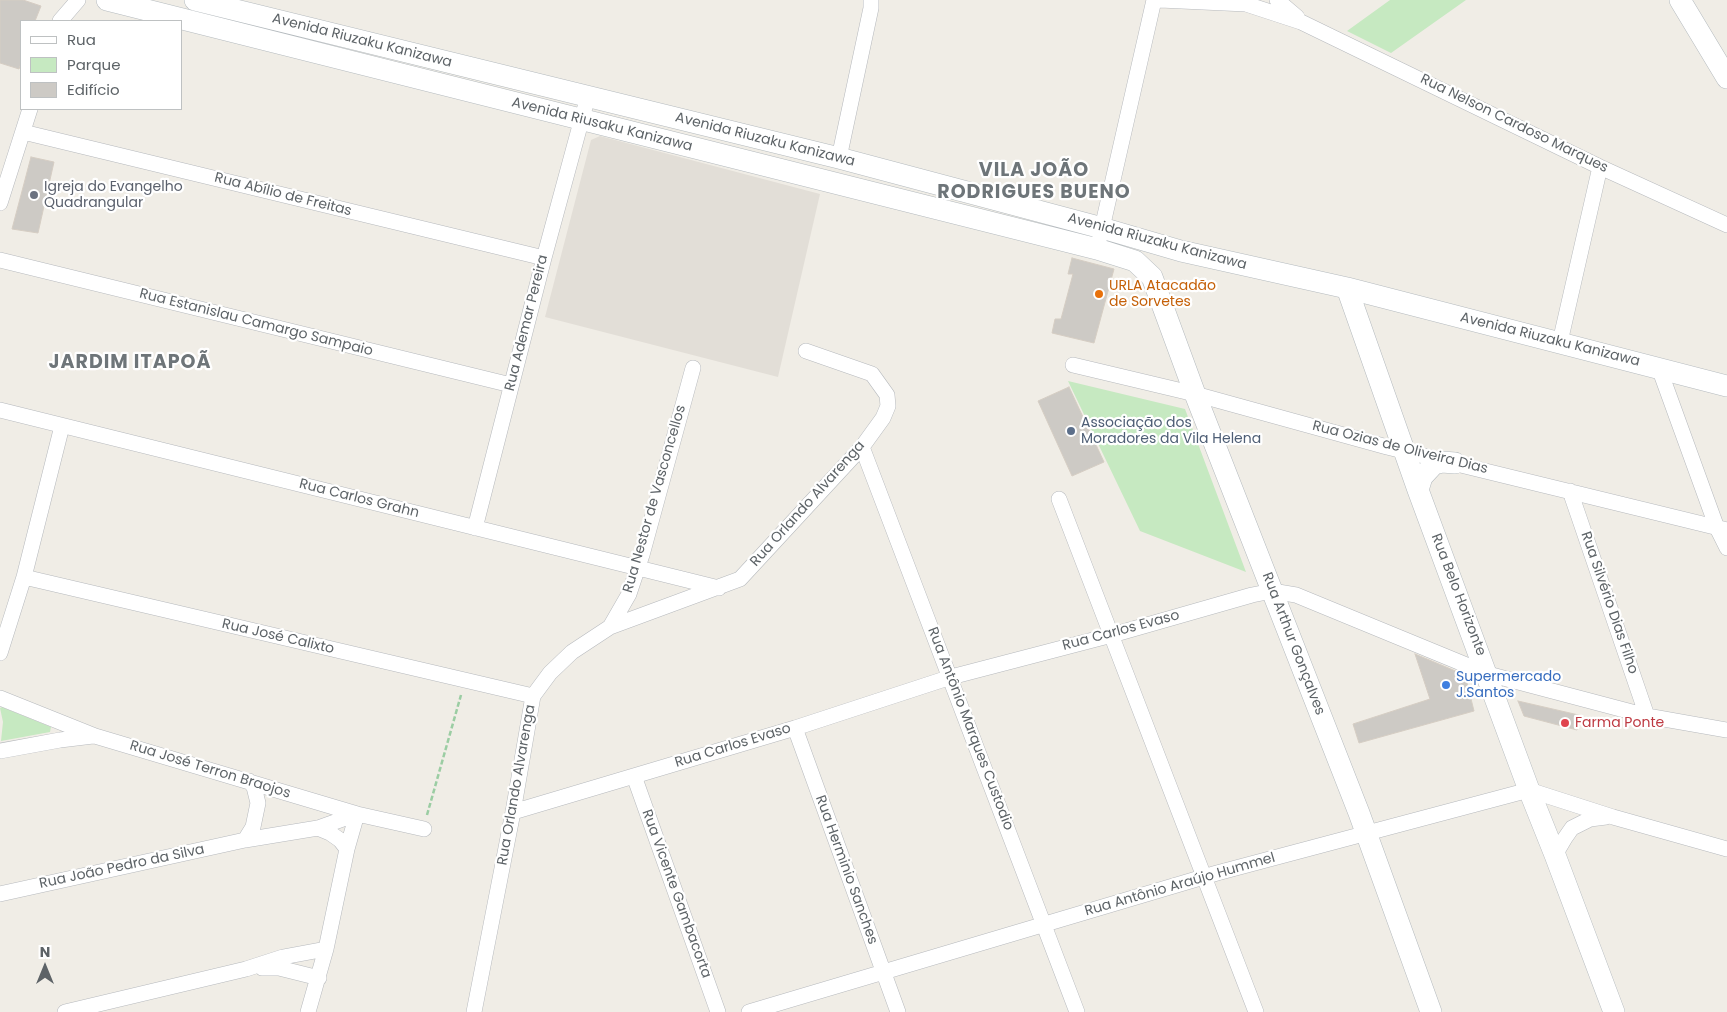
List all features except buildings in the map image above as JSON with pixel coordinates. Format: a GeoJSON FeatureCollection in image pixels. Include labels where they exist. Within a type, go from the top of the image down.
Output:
{"type":"FeatureCollection","features":[{"type":"Feature","properties":{"kind":"street"},"geometry":{"type":"LineString","coordinates":[[58,20],[63,0]]}},
{"type":"Feature","properties":{"kind":"street"},"geometry":{"type":"LineString","coordinates":[[59,20],[78,0]]}},
{"type":"Feature","properties":{"kind":"street","name":"Avenida Riusaku Kanizawa"},"geometry":{"type":"LineString","coordinates":[[107,0],[1097,249]]}},
{"type":"Feature","properties":{"kind":"street","name":"Avenida Riuzaku Kanizawa"},"geometry":{"type":"LineString","coordinates":[[196,0],[839,158],[1181,251],[1347,288],[1727,386]]}},
{"type":"Feature","properties":{"kind":"street"},"geometry":{"type":"LineString","coordinates":[[1097,249],[1154,0]]}},
{"type":"Feature","properties":{"kind":"street","name":"Rua Nelson Cardoso Marques"},"geometry":{"type":"LineString","coordinates":[[1160,0],[1252,2],[1301,22],[1600,167],[1727,225]]}},
{"type":"Feature","properties":{"kind":"street","name":"Rua Nelson Cardoso Marques"},"geometry":{"type":"LineString","coordinates":[[1277,0],[1301,22]]}},
{"type":"Feature","properties":{"kind":"street"},"geometry":{"type":"LineString","coordinates":[[1680,0],[1727,78]]}},
{"type":"Feature","properties":{"kind":"street"},"geometry":{"type":"LineString","coordinates":[[839,158],[875,3]]}},
{"type":"Feature","properties":{"kind":"street"},"geometry":{"type":"LineString","coordinates":[[582,120],[588,96]]}},
{"type":"Feature","properties":{"kind":"street"},"geometry":{"type":"LineString","coordinates":[[0,203],[30,110]]}},
{"type":"Feature","properties":{"kind":"street","name":"Rua Ademar Pereira"},"geometry":{"type":"LineString","coordinates":[[475,528],[544,258],[582,120]]}},
{"type":"Feature","properties":{"kind":"street","name":"Rua Abílio de Freitas"},"geometry":{"type":"LineString","coordinates":[[23,132],[544,258]]}},
{"type":"Feature","properties":{"kind":"street"},"geometry":{"type":"LineString","coordinates":[[1560,342],[1600,167]]}},
{"type":"Feature","properties":{"kind":"street","name":"Rua Arthur Gonçalves"},"geometry":{"type":"LineString","coordinates":[[1097,249],[1135,261],[1152,277],[1194,394],[1366,834],[1431,1012]]}},
{"type":"Feature","properties":{"kind":"street"},"geometry":{"type":"LineString","coordinates":[[1152,277],[1158,262],[1167,252],[1181,251]]}},
{"type":"Feature","properties":{"kind":"street","name":"Rua Estanislau Camargo Sampaio"},"geometry":{"type":"LineString","coordinates":[[0,260],[511,385]]}},
{"type":"Feature","properties":{"kind":"street","name":"Rua Belo Horizonte"},"geometry":{"type":"LineString","coordinates":[[1347,288],[1418,490],[1488,674],[1529,790],[1556,855],[1614,1012]]}},
{"type":"Feature","properties":{"kind":"street","name":"Rua Orlando Alvarenga"},"geometry":{"type":"LineString","coordinates":[[474,1012],[513,812],[533,696],[550,673],[572,652],[610,627],[740,579],[862,447],[882,418],[888,406],[887,395],[872,374],[806,351]]}},
{"type":"Feature","properties":{"kind":"street","name":"Rua Ozias de Oliveira Dias"},"geometry":{"type":"LineString","coordinates":[[1073,365],[1194,394],[1404,451],[1722,529]]}},
{"type":"Feature","properties":{"kind":"street","name":"Rua Nestor de Vasconcellos"},"geometry":{"type":"LineString","coordinates":[[610,627],[629,594],[638,568],[692,368]]}},
{"type":"Feature","properties":{"kind":"street"},"geometry":{"type":"LineString","coordinates":[[1659,368],[1722,529],[1727,548]]}},
{"type":"Feature","properties":{"kind":"street","name":"Rua Carlos Grahn"},"geometry":{"type":"LineString","coordinates":[[0,410],[719,588]]}},
{"type":"Feature","properties":{"kind":"street"},"geometry":{"type":"LineString","coordinates":[[0,653],[24,577],[62,426]]}},
{"type":"Feature","properties":{"kind":"street","name":"Rua Antônio Marques Custodio"},"geometry":{"type":"LineString","coordinates":[[862,447],[1077,1012]]}},
{"type":"Feature","properties":{"kind":"street"},"geometry":{"type":"LineString","coordinates":[[1418,490],[1422,478],[1434,464],[1442,462],[1455,463]]}},
{"type":"Feature","properties":{"kind":"street","name":"Rua Silvério Dias Filho"},"geometry":{"type":"LineString","coordinates":[[1570,491],[1648,716]]}},
{"type":"Feature","properties":{"kind":"street"},"geometry":{"type":"LineString","coordinates":[[1059,499],[1206,877],[1256,1012]]}},
{"type":"Feature","properties":{"kind":"street","name":"Rua José Calixto"},"geometry":{"type":"LineString","coordinates":[[24,577],[533,696]]}},
{"type":"Feature","properties":{"kind":"street","name":"Rua Carlos Evaso"},"geometry":{"type":"LineString","coordinates":[[513,812],[794,728],[951,677],[1112,635],[1252,595],[1272,592],[1296,595],[1488,674],[1648,716],[1727,730]]}},
{"type":"Feature","properties":{"kind":"street","name":"Rua José Terron Braojos"},"geometry":{"type":"LineString","coordinates":[[0,698],[95,736],[357,814],[424,829]]}},
{"type":"Feature","properties":{"kind":"street","name":"Rua Herminio Sanches"},"geometry":{"type":"LineString","coordinates":[[794,728],[898,1012]]}},
{"type":"Feature","properties":{"kind":"street"},"geometry":{"type":"LineString","coordinates":[[0,751],[60,740],[95,736]]}},
{"type":"Feature","properties":{"kind":"street","name":"Rua Vicente Gambacorta"},"geometry":{"type":"LineString","coordinates":[[634,776],[718,1012]]}},
{"type":"Feature","properties":{"kind":"street"},"geometry":{"type":"LineString","coordinates":[[245,840],[253,827],[258,803],[254,786],[249,781]]}},
{"type":"Feature","properties":{"kind":"street"},"geometry":{"type":"LineString","coordinates":[[1529,790],[1727,849]]}},
{"type":"Feature","properties":{"kind":"street","name":"Rua Antônio Araújo Hummel"},"geometry":{"type":"LineString","coordinates":[[749,1012],[1206,877],[1529,790]]}},
{"type":"Feature","properties":{"kind":"street"},"geometry":{"type":"LineString","coordinates":[[308,1012],[319,978],[347,848],[357,814]]}},
{"type":"Feature","properties":{"kind":"street","name":"Rua João Pedro da Silva"},"geometry":{"type":"LineString","coordinates":[[0,894],[245,840],[318,828],[357,814]]}},
{"type":"Feature","properties":{"kind":"street"},"geometry":{"type":"LineString","coordinates":[[1556,855],[1564,838],[1572,828],[1590,819],[1613,816]]}},
{"type":"Feature","properties":{"kind":"street"},"geometry":{"type":"LineString","coordinates":[[318,828],[330,832],[347,848]]}},
{"type":"Feature","properties":{"kind":"street"},"geometry":{"type":"LineString","coordinates":[[67,1012],[246,969],[283,957],[326,949]]}},
{"type":"Feature","properties":{"kind":"street"},"geometry":{"type":"LineString","coordinates":[[246,969],[279,968],[319,978]]}},
{"type":"Feature","properties":{"kind":"path"},"geometry":{"type":"LineString","coordinates":[[424,829],[465,680]]}},
{"type":"Feature","properties":{"kind":"shaded area"},"geometry":{"type":"Polygon","coordinates":[[[600,136],[820,194],[778,377],[545,317],[591,140],[600,136]]]}},
{"type":"Feature","properties":{"kind":"green space"},"geometry":{"type":"Polygon","coordinates":[[[1390,0],[1466,0],[1391,53],[1347,31],[1390,0]]]}},
{"type":"Feature","properties":{"kind":"green space"},"geometry":{"type":"Polygon","coordinates":[[[1068,381],[1185,409],[1246,572],[1140,531],[1068,381]]]}},
{"type":"Feature","properties":{"kind":"green space"},"geometry":{"type":"Polygon","coordinates":[[[2,707],[51,727],[50,732],[1,741],[3,722],[0,708],[2,707]]]}},
{"type":"Feature","properties":{"kind":"place","name":"Igreja do Evangelho Quadrangular"},"geometry":{"type":"Point","coordinates":[34,195]}},
{"type":"Feature","properties":{"kind":"place","name":"URLA Atacadão de Sorvetes"},"geometry":{"type":"Point","coordinates":[1099,294]}},
{"type":"Feature","properties":{"kind":"place","name":"Associação dos Moradores da Vila Helena"},"geometry":{"type":"Point","coordinates":[1071,431]}},
{"type":"Feature","properties":{"kind":"place","name":"Supermercado J.Santos"},"geometry":{"type":"Point","coordinates":[1446,685]}},
{"type":"Feature","properties":{"kind":"place","name":"Farma Ponte"},"geometry":{"type":"Point","coordinates":[1565,723]}},
{"type":"Feature","properties":{"kind":"district","name":"VILA JOÃO RODRIGUES BUENO"},"geometry":{"type":"Point","coordinates":[1034,182]}},
{"type":"Feature","properties":{"kind":"district","name":"JARDIM ITAPOÃ"},"geometry":{"type":"Point","coordinates":[130,363]}}]}
